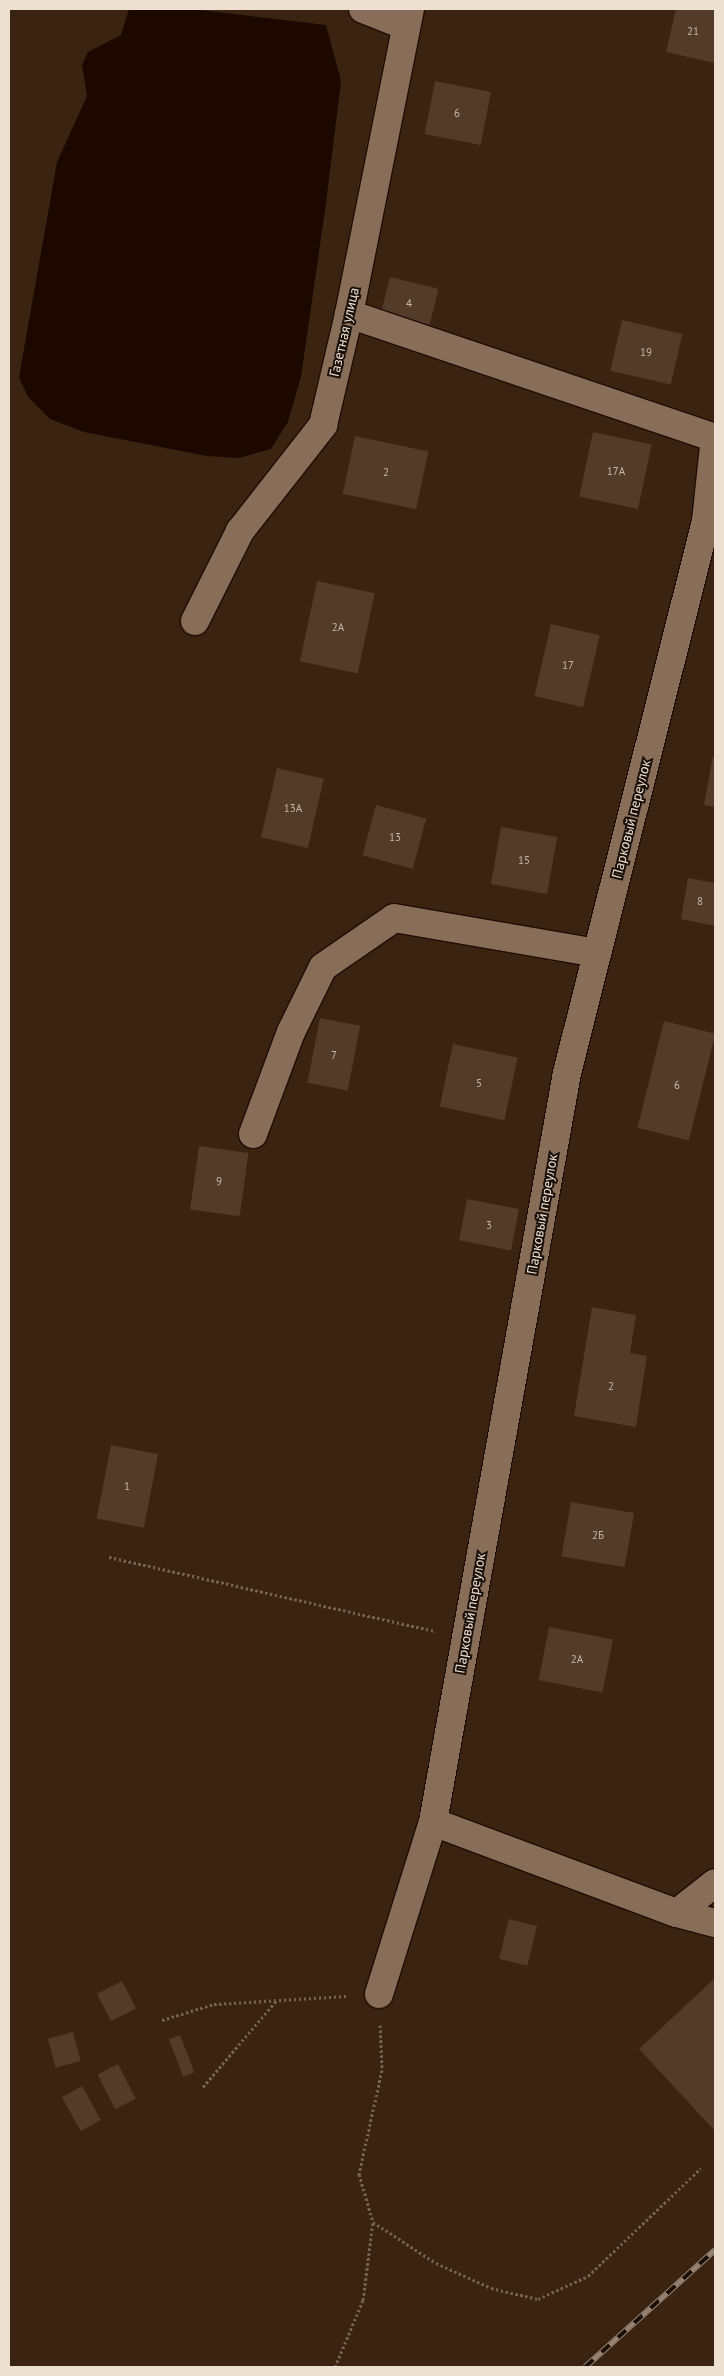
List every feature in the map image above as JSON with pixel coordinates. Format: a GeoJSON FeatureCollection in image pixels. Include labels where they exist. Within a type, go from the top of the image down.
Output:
{"type":"FeatureCollection","features":[{"type":"Feature","properties":{"kind":"street"},"geometry":{"type":"LineString","coordinates":[[364,9],[408,17]]}},
{"type":"Feature","properties":{"kind":"street","name":"Газетная улица"},"geometry":{"type":"LineString","coordinates":[[195,621],[240,531],[323,425],[350,314],[408,17]]}},
{"type":"Feature","properties":{"kind":"street"},"geometry":{"type":"LineString","coordinates":[[350,314],[715,437]]}},
{"type":"Feature","properties":{"kind":"street","name":"Парковый переулок"},"geometry":{"type":"LineString","coordinates":[[379,1994],[433,1822],[567,1073],[711,521],[715,437]]}},
{"type":"Feature","properties":{"kind":"street"},"geometry":{"type":"LineString","coordinates":[[253,1134],[291,1032],[323,967],[394,918],[597,953]]}},
{"type":"Feature","properties":{"kind":"street"},"geometry":{"type":"LineString","coordinates":[[433,1822],[677,1913],[715,1923]]}},
{"type":"Feature","properties":{"kind":"street"},"geometry":{"type":"LineString","coordinates":[[677,1913],[715,1883]]}},
{"type":"Feature","properties":{"kind":"path"},"geometry":{"type":"LineString","coordinates":[[109,1557],[466,1638]]}},
{"type":"Feature","properties":{"kind":"path"},"geometry":{"type":"LineString","coordinates":[[162,2020],[214,2004],[379,1994],[382,2070],[359,2174],[373,2222],[362,2300],[335,2367]]}},
{"type":"Feature","properties":{"kind":"path"},"geometry":{"type":"LineString","coordinates":[[203,2087],[276,2000]]}},
{"type":"Feature","properties":{"kind":"path"},"geometry":{"type":"LineString","coordinates":[[373,2222],[436,2264],[491,2288],[538,2299],[588,2276],[702,2168]]}},
{"type":"Feature","properties":{"kind":"shaded area"},"geometry":{"type":"Polygon","coordinates":[[[129,9],[192,9],[326,25],[341,81],[326,203],[301,377],[288,422],[271,449],[239,458],[207,456],[84,432],[50,419],[28,397],[19,377],[57,162],[87,96],[82,65],[88,52],[121,35],[129,9]]]}},
{"type":"Feature","properties":{"kind":"building"},"geometry":{"type":"Polygon","coordinates":[[[676,9],[715,9],[715,63],[666,52],[676,9]]]}},
{"type":"Feature","properties":{"kind":"building"},"geometry":{"type":"Polygon","coordinates":[[[435,81],[491,92],[481,145],[425,134],[435,81]]]}},
{"type":"Feature","properties":{"kind":"building"},"geometry":{"type":"Polygon","coordinates":[[[390,277],[439,289],[429,329],[380,317],[390,277]]]}},
{"type":"Feature","properties":{"kind":"building"},"geometry":{"type":"Polygon","coordinates":[[[622,320],[682,334],[671,385],[610,371],[622,320]]]}},
{"type":"Feature","properties":{"kind":"building"},"geometry":{"type":"Polygon","coordinates":[[[593,432],[652,444],[638,509],[579,497],[593,432]]]}},
{"type":"Feature","properties":{"kind":"building"},"geometry":{"type":"Polygon","coordinates":[[[355,436],[428,452],[416,509],[343,494],[355,436]]]}},
{"type":"Feature","properties":{"kind":"building"},"geometry":{"type":"Polygon","coordinates":[[[317,581],[375,593],[358,673],[300,661],[317,581]]]}},
{"type":"Feature","properties":{"kind":"building"},"geometry":{"type":"Polygon","coordinates":[[[551,624],[600,635],[583,707],[534,696],[551,624]]]}},
{"type":"Feature","properties":{"kind":"building"},"geometry":{"type":"Polygon","coordinates":[[[713,756],[715,757],[715,807],[704,805],[713,756]]]}},
{"type":"Feature","properties":{"kind":"building"},"geometry":{"type":"Polygon","coordinates":[[[277,768],[324,779],[308,848],[261,837],[277,768]]]}},
{"type":"Feature","properties":{"kind":"building"},"geometry":{"type":"Polygon","coordinates":[[[376,805],[426,818],[413,869],[363,855],[376,805]]]}},
{"type":"Feature","properties":{"kind":"building"},"geometry":{"type":"Polygon","coordinates":[[[501,827],[557,837],[547,894],[491,884],[501,827]]]}},
{"type":"Feature","properties":{"kind":"building"},"geometry":{"type":"Polygon","coordinates":[[[688,878],[715,883],[715,926],[681,919],[688,878]]]}},
{"type":"Feature","properties":{"kind":"building"},"geometry":{"type":"Polygon","coordinates":[[[320,1018],[360,1026],[348,1091],[307,1083],[320,1018]]]}},
{"type":"Feature","properties":{"kind":"building"},"geometry":{"type":"Polygon","coordinates":[[[664,1021],[715,1034],[689,1141],[637,1128],[664,1021]]]}},
{"type":"Feature","properties":{"kind":"building"},"geometry":{"type":"Polygon","coordinates":[[[453,1044],[518,1058],[504,1120],[440,1107],[453,1044]]]}},
{"type":"Feature","properties":{"kind":"building"},"geometry":{"type":"Polygon","coordinates":[[[199,1146],[249,1153],[240,1216],[190,1209],[199,1146]]]}},
{"type":"Feature","properties":{"kind":"building"},"geometry":{"type":"Polygon","coordinates":[[[467,1199],[519,1209],[511,1250],[459,1240],[467,1199]]]}},
{"type":"Feature","properties":{"kind":"building"},"geometry":{"type":"Polygon","coordinates":[[[592,1307],[636,1315],[630,1353],[647,1356],[636,1427],[574,1416],[592,1307]]]}},
{"type":"Feature","properties":{"kind":"building"},"geometry":{"type":"Polygon","coordinates":[[[111,1445],[158,1454],[144,1528],[97,1519],[111,1445]]]}},
{"type":"Feature","properties":{"kind":"building"},"geometry":{"type":"Polygon","coordinates":[[[571,1502],[634,1513],[624,1567],[561,1556],[571,1502]]]}},
{"type":"Feature","properties":{"kind":"building"},"geometry":{"type":"Polygon","coordinates":[[[549,1627],[613,1639],[603,1692],[539,1680],[549,1627]]]}},
{"type":"Feature","properties":{"kind":"building"},"geometry":{"type":"Polygon","coordinates":[[[509,1919],[537,1926],[527,1966],[499,1959],[509,1919]]]}},
{"type":"Feature","properties":{"kind":"building"},"geometry":{"type":"Polygon","coordinates":[[[715,1978],[715,2131],[639,2049],[715,1978]]]}},
{"type":"Feature","properties":{"kind":"building"},"geometry":{"type":"Polygon","coordinates":[[[122,1981],[136,2009],[111,2021],[97,1994],[122,1981]]]}},
{"type":"Feature","properties":{"kind":"building"},"geometry":{"type":"Polygon","coordinates":[[[73,2032],[81,2061],[56,2068],[48,2039],[73,2032]]]}},
{"type":"Feature","properties":{"kind":"building"},"geometry":{"type":"Polygon","coordinates":[[[180,2035],[194,2072],[183,2077],[169,2039],[180,2035]]]}},
{"type":"Feature","properties":{"kind":"building"},"geometry":{"type":"Polygon","coordinates":[[[118,2064],[136,2099],[115,2109],[98,2074],[118,2064]]]}},
{"type":"Feature","properties":{"kind":"building"},"geometry":{"type":"Polygon","coordinates":[[[82,2086],[101,2120],[81,2131],[62,2097],[82,2086]]]}},
{"type":"Feature","properties":{"kind":"railway"},"geometry":{"type":"LineString","coordinates":[[585,2367],[715,2250]]}}]}
